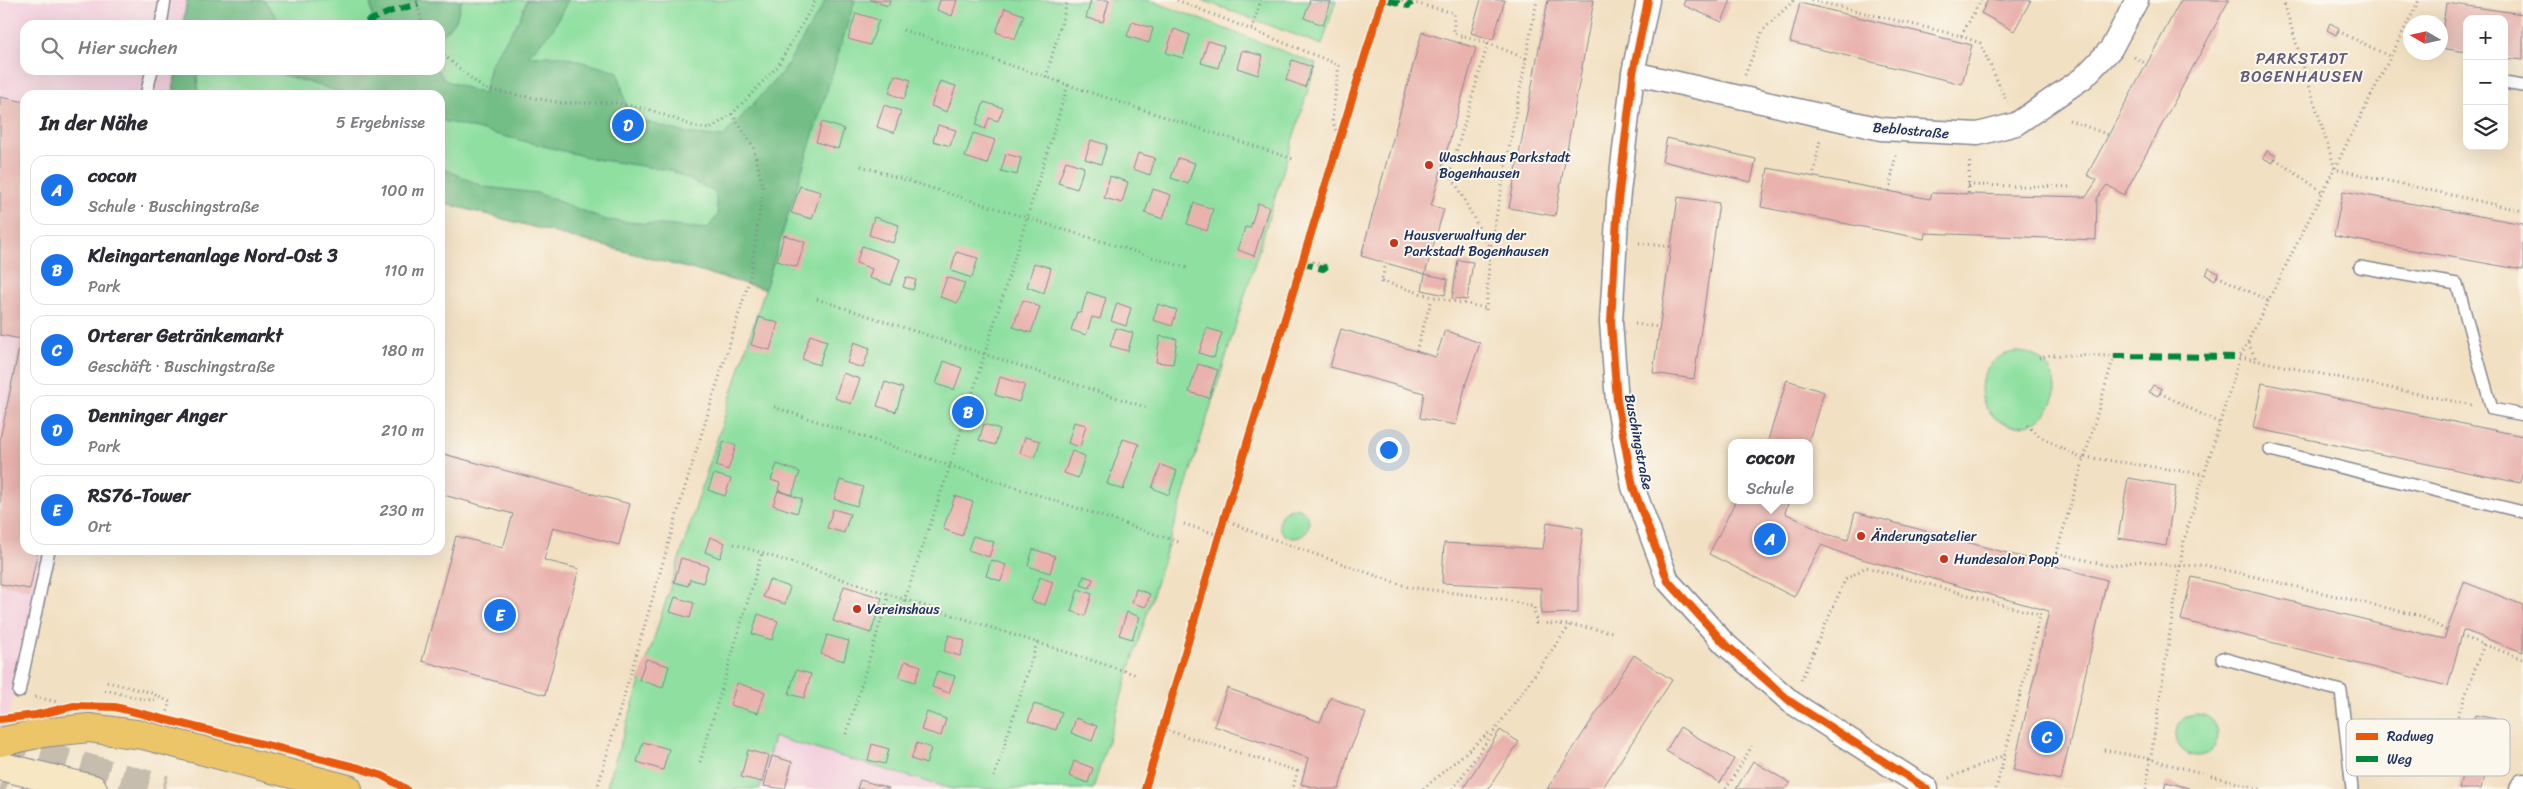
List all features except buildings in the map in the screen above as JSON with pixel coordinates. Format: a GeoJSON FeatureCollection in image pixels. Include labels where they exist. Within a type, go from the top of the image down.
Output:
{"type":"FeatureCollection","features":[{"type":"Feature","properties":{"kind":"highway"},"geometry":{"type":"LineString","coordinates":[[0,742],[42,733],[89,728],[134,734],[348,789]]}},
{"type":"Feature","properties":{"kind":"main road"},"geometry":{"type":"LineString","coordinates":[[0,766],[93,789]]}},
{"type":"Feature","properties":{"kind":"street","name":"Buschingstraße"},"geometry":{"type":"LineString","coordinates":[[1648,0],[1633,73],[1618,201],[1611,322],[1618,401],[1633,487],[1668,581],[1724,643],[1791,702],[1926,788]]}},
{"type":"Feature","properties":{"kind":"street","name":"Beblostraße"},"geometry":{"type":"LineString","coordinates":[[1633,73],[1881,129],[1978,134],[2016,124],[2055,99],[2111,49],[2137,0]]}},
{"type":"Feature","properties":{"kind":"street"},"geometry":{"type":"LineString","coordinates":[[2521,789],[2523,784]]}},
{"type":"Feature","properties":{"kind":"lane"},"geometry":{"type":"LineString","coordinates":[[162,20],[165,0]]}},
{"type":"Feature","properties":{"kind":"lane"},"geometry":{"type":"LineString","coordinates":[[147,90],[151,75]]}},
{"type":"Feature","properties":{"kind":"lane"},"geometry":{"type":"LineString","coordinates":[[2508,84],[2523,86]]}},
{"type":"Feature","properties":{"kind":"lane"},"geometry":{"type":"LineString","coordinates":[[2360,266],[2457,284],[2492,409],[2523,415]]}},
{"type":"Feature","properties":{"kind":"lane"},"geometry":{"type":"LineString","coordinates":[[2270,450],[2523,512]]}},
{"type":"Feature","properties":{"kind":"lane"},"geometry":{"type":"LineString","coordinates":[[19,692],[48,555]]}},
{"type":"Feature","properties":{"kind":"lane"},"geometry":{"type":"LineString","coordinates":[[2222,658],[2341,691],[2346,736]]}},
{"type":"Feature","properties":{"kind":"lane"},"geometry":{"type":"LineString","coordinates":[[2351,776],[2352,789]]}},
{"type":"Feature","properties":{"kind":"path"},"geometry":{"type":"LineString","coordinates":[[417,0],[421,20]]}},
{"type":"Feature","properties":{"kind":"path"},"geometry":{"type":"LineString","coordinates":[[445,56],[484,89],[562,102],[617,103],[651,110],[696,127],[710,129],[732,114],[777,67],[816,0]]}},
{"type":"Feature","properties":{"kind":"path"},"geometry":{"type":"LineString","coordinates":[[1046,77],[1068,0]]}},
{"type":"Feature","properties":{"kind":"path"},"geometry":{"type":"LineString","coordinates":[[1176,0],[1339,65],[1332,120],[1340,138]]}},
{"type":"Feature","properties":{"kind":"path"},"geometry":{"type":"LineString","coordinates":[[1252,29],[1261,0]]}},
{"type":"Feature","properties":{"kind":"path"},"geometry":{"type":"LineString","coordinates":[[1402,0],[1454,12],[1454,33],[1488,43],[1527,59]]}},
{"type":"Feature","properties":{"kind":"path"},"geometry":{"type":"LineString","coordinates":[[1386,263],[1382,282],[1429,296],[1486,309],[1490,249],[1537,0]]}},
{"type":"Feature","properties":{"kind":"path"},"geometry":{"type":"LineString","coordinates":[[1750,63],[1763,30],[1794,0]]}},
{"type":"Feature","properties":{"kind":"path"},"geometry":{"type":"LineString","coordinates":[[1810,0],[1962,36],[1980,43],[2016,124]]}},
{"type":"Feature","properties":{"kind":"path"},"geometry":{"type":"LineString","coordinates":[[1962,36],[1981,0]]}},
{"type":"Feature","properties":{"kind":"path"},"geometry":{"type":"LineString","coordinates":[[2284,0],[2335,169]]}},
{"type":"Feature","properties":{"kind":"path"},"geometry":{"type":"LineString","coordinates":[[2146,789],[2184,540],[2240,357],[2324,193],[2419,0]]}},
{"type":"Feature","properties":{"kind":"path"},"geometry":{"type":"LineString","coordinates":[[903,30],[1296,160]]}},
{"type":"Feature","properties":{"kind":"path"},"geometry":{"type":"LineString","coordinates":[[2338,31],[2391,57]]}},
{"type":"Feature","properties":{"kind":"path"},"geometry":{"type":"LineString","coordinates":[[1460,43],[1462,35]]}},
{"type":"Feature","properties":{"kind":"path"},"geometry":{"type":"LineString","coordinates":[[1450,173],[1488,43]]}},
{"type":"Feature","properties":{"kind":"path"},"geometry":{"type":"LineString","coordinates":[[2131,55],[2147,64]]}},
{"type":"Feature","properties":{"kind":"path"},"geometry":{"type":"LineString","coordinates":[[904,601],[985,356],[1068,85]]}},
{"type":"Feature","properties":{"kind":"path"},"geometry":{"type":"LineString","coordinates":[[596,789],[682,497],[750,278],[763,188],[753,146],[732,114]]}},
{"type":"Feature","properties":{"kind":"path"},"geometry":{"type":"LineString","coordinates":[[2069,120],[2108,135]]}},
{"type":"Feature","properties":{"kind":"path"},"geometry":{"type":"LineString","coordinates":[[1813,177],[1821,136]]}},
{"type":"Feature","properties":{"kind":"path"},"geometry":{"type":"LineString","coordinates":[[1889,191],[1896,149]]}},
{"type":"Feature","properties":{"kind":"path"},"geometry":{"type":"LineString","coordinates":[[1968,193],[1970,152]]}},
{"type":"Feature","properties":{"kind":"path"},"geometry":{"type":"LineString","coordinates":[[2275,159],[2324,193]]}},
{"type":"Feature","properties":{"kind":"path"},"geometry":{"type":"LineString","coordinates":[[861,166],[1187,268]]}},
{"type":"Feature","properties":{"kind":"path"},"geometry":{"type":"LineString","coordinates":[[2335,169],[2523,212]]}},
{"type":"Feature","properties":{"kind":"path"},"geometry":{"type":"LineString","coordinates":[[1441,170],[1450,173],[1490,249]]}},
{"type":"Feature","properties":{"kind":"path"},"geometry":{"type":"LineString","coordinates":[[1968,185],[2073,187]]}},
{"type":"Feature","properties":{"kind":"path"},"geometry":{"type":"LineString","coordinates":[[1616,239],[1671,247]]}},
{"type":"Feature","properties":{"kind":"path"},"geometry":{"type":"LineString","coordinates":[[1302,259],[1327,266]]}},
{"type":"Feature","properties":{"kind":"path"},"geometry":{"type":"LineString","coordinates":[[2216,276],[2269,301]]}},
{"type":"Feature","properties":{"kind":"path"},"geometry":{"type":"LineString","coordinates":[[818,299],[985,356],[1148,408]]}},
{"type":"Feature","properties":{"kind":"path"},"geometry":{"type":"LineString","coordinates":[[1416,351],[1432,299]]}},
{"type":"Feature","properties":{"kind":"path"},"geometry":{"type":"LineString","coordinates":[[2248,342],[2257,361]]}},
{"type":"Feature","properties":{"kind":"path"},"geometry":{"type":"LineString","coordinates":[[2039,358],[2052,355],[2114,356],[2053,565]]}},
{"type":"Feature","properties":{"kind":"path"},"geometry":{"type":"LineString","coordinates":[[2240,357],[2492,409]]}},
{"type":"Feature","properties":{"kind":"path"},"geometry":{"type":"LineString","coordinates":[[2160,393],[2219,423]]}},
{"type":"Feature","properties":{"kind":"path"},"geometry":{"type":"LineString","coordinates":[[774,407],[1178,542]]}},
{"type":"Feature","properties":{"kind":"path"},"geometry":{"type":"LineString","coordinates":[[2027,425],[2039,436],[2085,459],[2203,474]]}},
{"type":"Feature","properties":{"kind":"path"},"geometry":{"type":"LineString","coordinates":[[1224,519],[1263,536],[1408,587],[1502,599],[1534,607],[1536,623],[1571,625],[1613,632]]}},
{"type":"Feature","properties":{"kind":"path"},"geometry":{"type":"LineString","coordinates":[[1184,524],[1219,535]]}},
{"type":"Feature","properties":{"kind":"path"},"geometry":{"type":"LineString","coordinates":[[734,544],[904,601],[1137,675]]}},
{"type":"Feature","properties":{"kind":"path"},"geometry":{"type":"LineString","coordinates":[[700,762],[762,553]]}},
{"type":"Feature","properties":{"kind":"path"},"geometry":{"type":"LineString","coordinates":[[2057,553],[2110,566],[2140,561],[2180,566],[2204,565],[2421,616],[2446,631]]}},
{"type":"Feature","properties":{"kind":"path"},"geometry":{"type":"LineString","coordinates":[[1791,702],[1845,580],[1866,567],[2040,615]]}},
{"type":"Feature","properties":{"kind":"path"},"geometry":{"type":"LineString","coordinates":[[846,734],[889,595]]}},
{"type":"Feature","properties":{"kind":"path"},"geometry":{"type":"LineString","coordinates":[[1996,789],[2042,608]]}},
{"type":"Feature","properties":{"kind":"path"},"geometry":{"type":"LineString","coordinates":[[1453,789],[1495,727],[1571,625]]}},
{"type":"Feature","properties":{"kind":"path"},"geometry":{"type":"LineString","coordinates":[[2461,636],[2523,659]]}},
{"type":"Feature","properties":{"kind":"path"},"geometry":{"type":"LineString","coordinates":[[994,777],[1037,643]]}},
{"type":"Feature","properties":{"kind":"path"},"geometry":{"type":"LineString","coordinates":[[2458,716],[2484,644]]}},
{"type":"Feature","properties":{"kind":"path"},"geometry":{"type":"LineString","coordinates":[[107,682],[149,692],[160,699],[170,702],[165,719]]}},
{"type":"Feature","properties":{"kind":"path"},"geometry":{"type":"LineString","coordinates":[[105,690],[147,700],[160,699]]}},
{"type":"Feature","properties":{"kind":"path"},"geometry":{"type":"LineString","coordinates":[[19,692],[64,706]]}},
{"type":"Feature","properties":{"kind":"path"},"geometry":{"type":"LineString","coordinates":[[55,711],[64,706]]}},
{"type":"Feature","properties":{"kind":"path"},"geometry":{"type":"LineString","coordinates":[[1423,789],[1495,727]]}},
{"type":"Feature","properties":{"kind":"path"},"geometry":{"type":"LineString","coordinates":[[1163,729],[1298,771],[1293,789]]}},
{"type":"Feature","properties":{"kind":"path"},"geometry":{"type":"LineString","coordinates":[[1726,789],[1752,746]]}},
{"type":"Feature","properties":{"kind":"path"},"geometry":{"type":"LineString","coordinates":[[2104,750],[2150,759],[2260,789]]}},
{"type":"Feature","properties":{"kind":"path"},"geometry":{"type":"LineString","coordinates":[[1926,788],[2005,755]]}},
{"type":"Feature","properties":{"kind":"shaded area"},"geometry":{"type":"Polygon","coordinates":[[[0,0],[187,0],[184,20],[20,20],[20,75],[175,75],[174,90],[20,90],[20,555],[52,555],[4,732],[0,731],[0,0]]]}},
{"type":"Feature","properties":{"kind":"shaded area"},"geometry":{"type":"Polygon","coordinates":[[[774,737],[845,758],[952,789],[760,789],[774,737]]]}},
{"type":"Feature","properties":{"kind":"green space"},"geometry":{"type":"Polygon","coordinates":[[[187,0],[1150,0],[1316,64],[1093,789],[952,789],[774,737],[760,789],[606,789],[765,289],[445,203],[445,90],[174,90],[175,75],[445,75],[445,20],[184,20],[187,0]]]}},
{"type":"Feature","properties":{"kind":"green space"},"geometry":{"type":"Polygon","coordinates":[[[187,0],[264,0],[278,20],[184,20],[187,0]]]}},
{"type":"Feature","properties":{"kind":"green space"},"geometry":{"type":"Polygon","coordinates":[[[370,0],[462,0],[456,20],[445,32],[445,20],[372,20],[370,0]]]}},
{"type":"Feature","properties":{"kind":"green space"},"geometry":{"type":"Polygon","coordinates":[[[527,0],[568,0],[553,29],[528,56],[561,56],[618,72],[629,117],[686,133],[723,137],[784,70],[826,0],[855,0],[765,289],[445,203],[445,169],[484,187],[537,193],[606,220],[707,229],[718,215],[715,192],[669,170],[595,159],[445,121],[445,90],[333,90],[284,75],[441,75],[444,80],[484,94],[490,65],[519,20],[527,0]]]}},
{"type":"Feature","properties":{"kind":"green space"},"geometry":{"type":"Polygon","coordinates":[[[1202,0],[1336,0],[1322,45],[1202,0]]]}},
{"type":"Feature","properties":{"kind":"green space"},"geometry":{"type":"Polygon","coordinates":[[[175,75],[197,75],[198,90],[174,90],[175,75]]]}},
{"type":"Feature","properties":{"kind":"green space"},"geometry":{"type":"Polygon","coordinates":[[[2018,352],[2032,355],[2044,363],[2052,375],[2055,389],[2052,403],[2044,415],[2032,423],[2018,426],[2004,423],[1992,415],[1984,403],[1981,389],[1984,375],[1992,363],[2004,355],[2018,352]]]}},
{"type":"Feature","properties":{"kind":"green space"},"geometry":{"type":"Polygon","coordinates":[[[1294,508],[1305,512],[1309,523],[1305,534],[1294,538],[1283,534],[1279,523],[1283,512],[1294,508]]]}},
{"type":"Feature","properties":{"kind":"green space"},"geometry":{"type":"Polygon","coordinates":[[[2201,714],[2209,717],[2215,723],[2218,735],[2215,747],[2209,753],[2193,756],[2185,753],[2179,747],[2176,731],[2179,723],[2185,717],[2201,714]]]}},
{"type":"Feature","properties":{"kind":"tunnel"},"geometry":{"type":"LineString","coordinates":[[0,744],[165,789]]}},
{"type":"Feature","properties":{"kind":"tunnel"},"geometry":{"type":"LineString","coordinates":[[0,787],[6,789]]}},
{"type":"Feature","properties":{"kind":"marked path"},"geometry":{"type":"LineString","coordinates":[[1388,0],[1408,6],[1412,3]]}},
{"type":"Feature","properties":{"kind":"marked path"},"geometry":{"type":"LineString","coordinates":[[371,20],[392,11],[418,4]]}},
{"type":"Feature","properties":{"kind":"marked path"},"geometry":{"type":"LineString","coordinates":[[1301,263],[1323,269],[1327,266]]}},
{"type":"Feature","properties":{"kind":"marked path"},"geometry":{"type":"LineString","coordinates":[[2114,356],[2240,357]]}},
{"type":"Feature","properties":{"kind":"cycle path"},"geometry":{"type":"LineString","coordinates":[[1145,789],[1224,519],[1382,0]]}},
{"type":"Feature","properties":{"kind":"cycle path"},"geometry":{"type":"LineString","coordinates":[[1648,0],[1633,73],[1618,201],[1611,322],[1617,401],[1633,487],[1668,581],[1724,643],[1791,702],[1927,789]]}},
{"type":"Feature","properties":{"kind":"cycle path"},"geometry":{"type":"LineString","coordinates":[[0,719],[36,715],[74,706],[115,707],[359,768],[383,776],[406,789]]}},
{"type":"Feature","properties":{"kind":"place","name":"Denninger Anger"},"geometry":{"type":"Point","coordinates":[628,125]}},
{"type":"Feature","properties":{"kind":"place","name":"Waschhaus Parkstadt Bogenhausen"},"geometry":{"type":"Point","coordinates":[1429,165]}},
{"type":"Feature","properties":{"kind":"place","name":"Hausverwaltung der Parkstadt Bogenhausen"},"geometry":{"type":"Point","coordinates":[1394,243]}},
{"type":"Feature","properties":{"kind":"place","name":"Kleingartenanlage Nord-Ost 3"},"geometry":{"type":"Point","coordinates":[968,412]}},
{"type":"Feature","properties":{"kind":"place","name":"Änderungsatelier"},"geometry":{"type":"Point","coordinates":[1861,536]}},
{"type":"Feature","properties":{"kind":"place","name":"cocon"},"geometry":{"type":"Point","coordinates":[1770,539]}},
{"type":"Feature","properties":{"kind":"place","name":"Hundesalon Popp"},"geometry":{"type":"Point","coordinates":[1944,559]}},
{"type":"Feature","properties":{"kind":"place","name":"Vereinshaus"},"geometry":{"type":"Point","coordinates":[857,609]}},
{"type":"Feature","properties":{"kind":"place","name":"RS76-Tower"},"geometry":{"type":"Point","coordinates":[500,615]}},
{"type":"Feature","properties":{"kind":"place","name":"Orterer Getränkemarkt"},"geometry":{"type":"Point","coordinates":[2047,737]}},
{"type":"Feature","properties":{"kind":"district","name":"PARKSTADT BOGENHAUSEN"},"geometry":{"type":"Point","coordinates":[2302,67]}}]}
